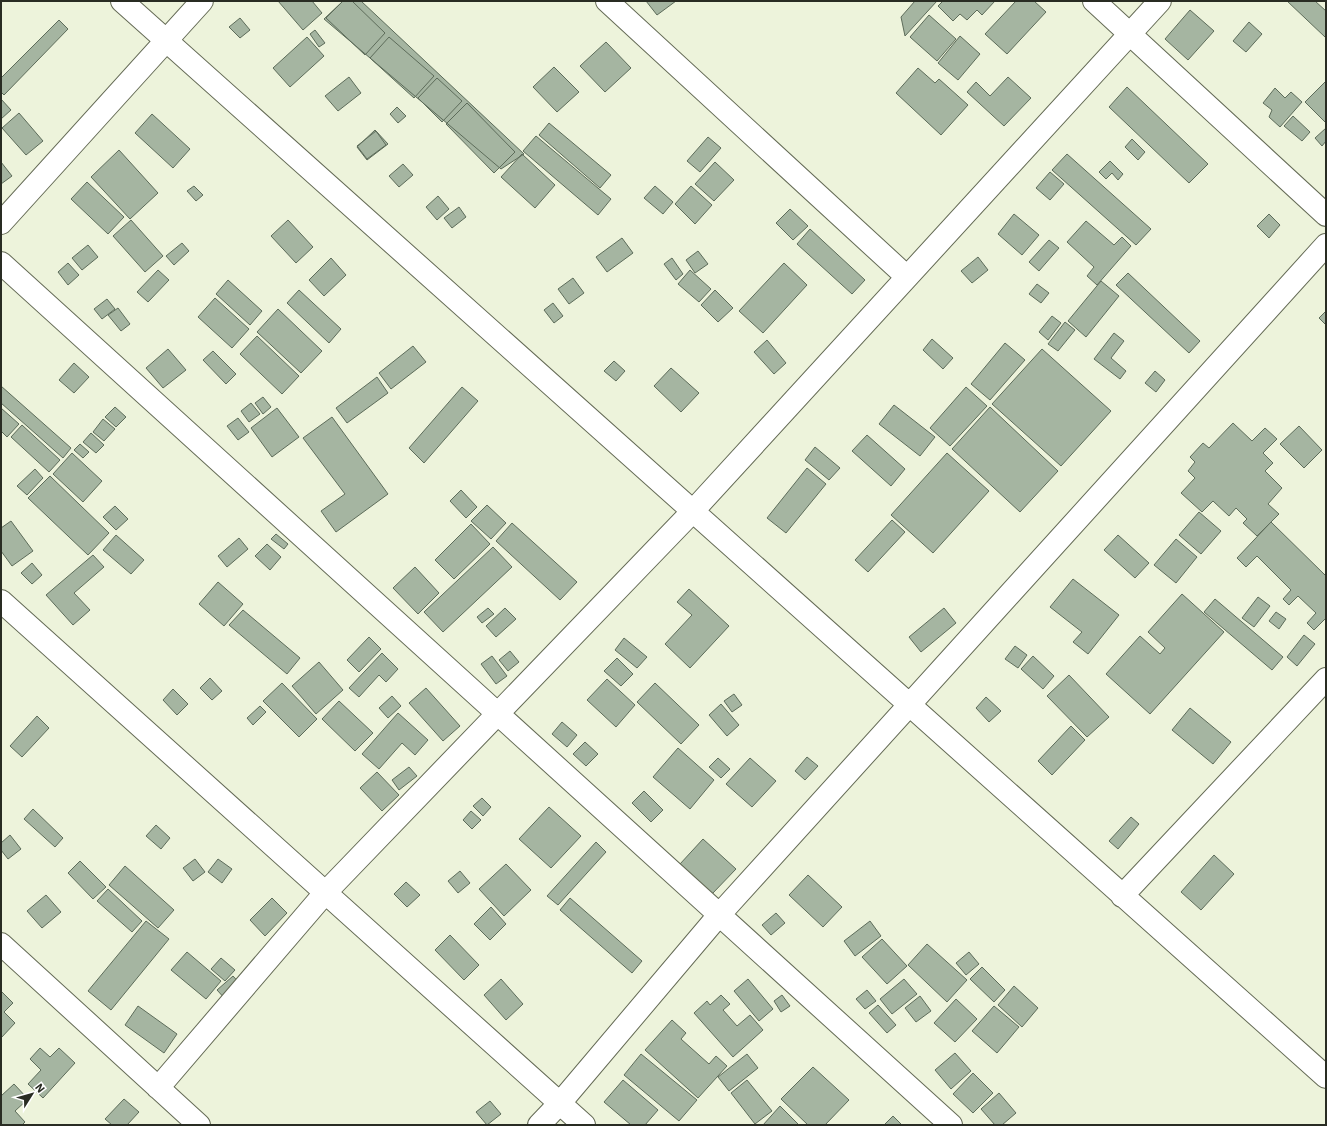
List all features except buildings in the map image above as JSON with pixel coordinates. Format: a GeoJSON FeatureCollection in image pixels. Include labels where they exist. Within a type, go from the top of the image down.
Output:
{"type":"FeatureCollection","features":[{"type":"Feature","properties":{"kind":"street"},"geometry":{"type":"LineString","coordinates":[[122,1],[1326,1077]]}},
{"type":"Feature","properties":{"kind":"street"},"geometry":{"type":"LineString","coordinates":[[1,223],[202,1]]}},
{"type":"Feature","properties":{"kind":"street"},"geometry":{"type":"LineString","coordinates":[[607,1],[907,277]]}},
{"type":"Feature","properties":{"kind":"street"},"geometry":{"type":"LineString","coordinates":[[1094,1],[1326,215]]}},
{"type":"Feature","properties":{"kind":"street"},"geometry":{"type":"LineString","coordinates":[[158,1088],[325,894],[692,512],[1160,1]]}},
{"type":"Feature","properties":{"kind":"street"},"geometry":{"type":"LineString","coordinates":[[539,1125],[560,1103],[719,915],[1326,245]]}},
{"type":"Feature","properties":{"kind":"street"},"geometry":{"type":"LineString","coordinates":[[1,264],[951,1125]]}},
{"type":"Feature","properties":{"kind":"street"},"geometry":{"type":"LineString","coordinates":[[1,601],[325,894],[584,1125]]}},
{"type":"Feature","properties":{"kind":"street"},"geometry":{"type":"LineString","coordinates":[[1122,896],[1326,679]]}},
{"type":"Feature","properties":{"kind":"street"},"geometry":{"type":"LineString","coordinates":[[1,944],[199,1125]]}}]}
